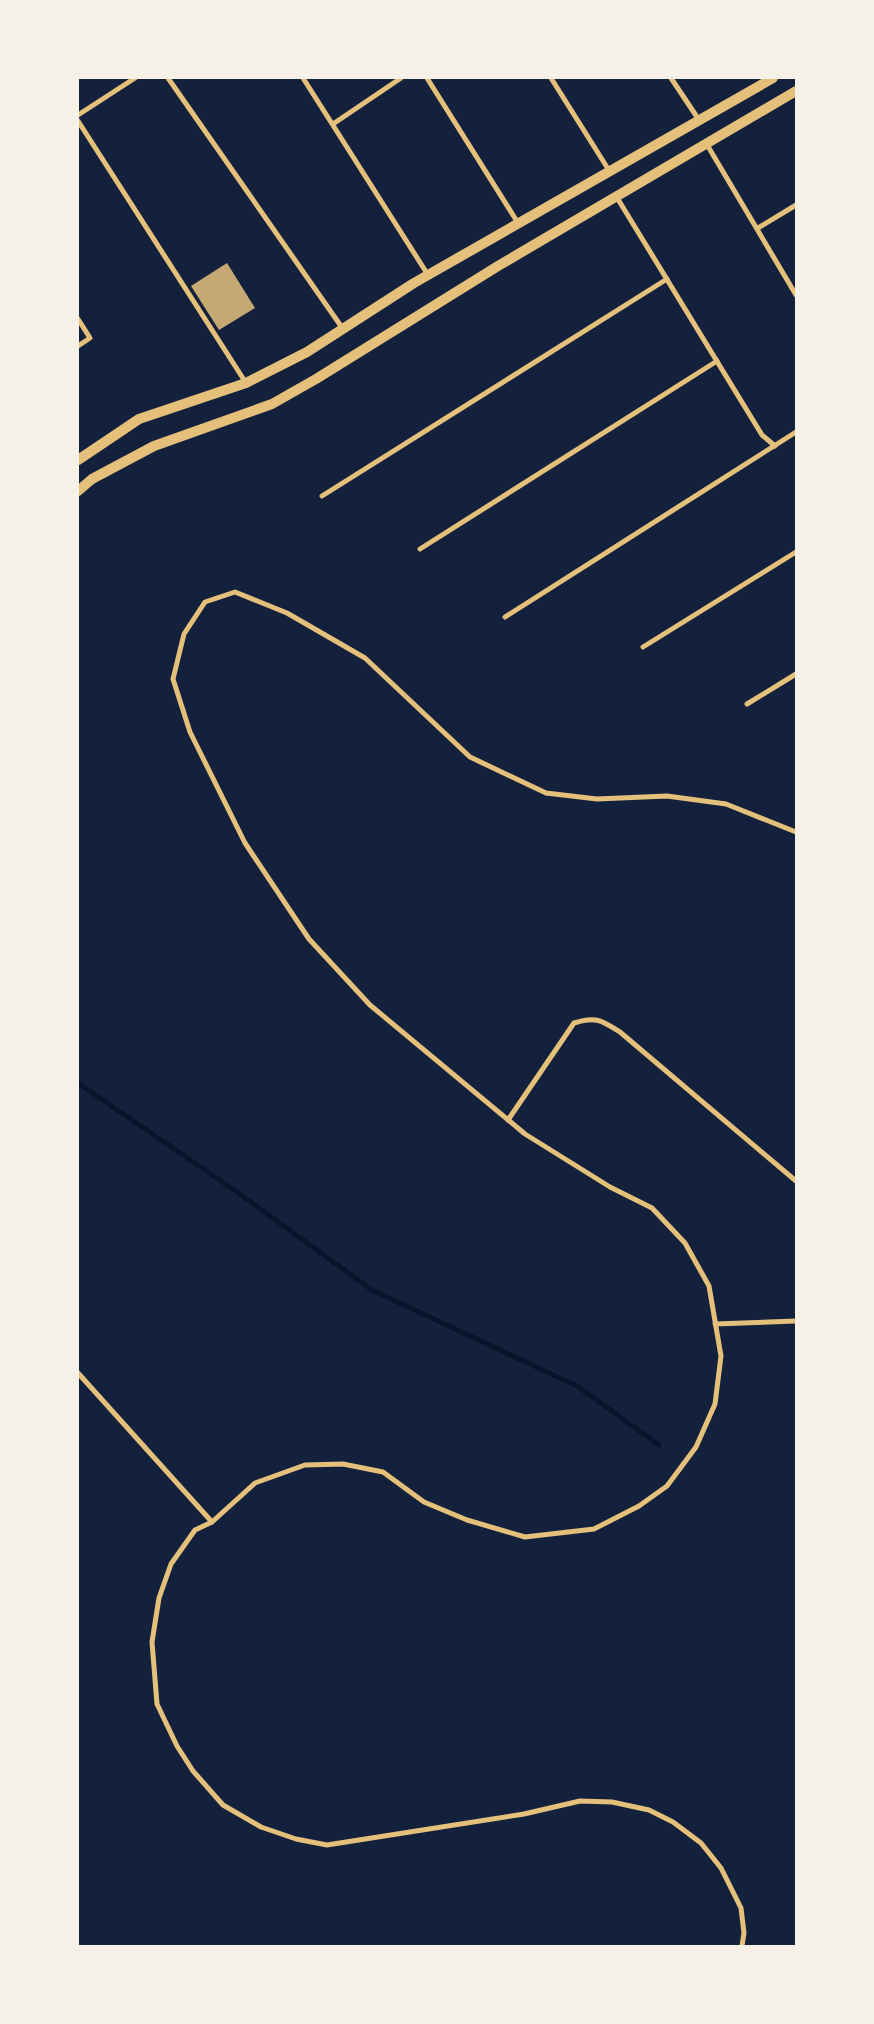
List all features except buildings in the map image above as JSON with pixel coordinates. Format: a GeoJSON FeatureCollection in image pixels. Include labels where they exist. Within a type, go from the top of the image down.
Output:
{"type":"FeatureCollection","features":[{"type":"Feature","properties":{"kind":"main road"},"geometry":{"type":"LineString","coordinates":[[78,460],[139,419],[246,383],[308,352],[428,275],[773,78]]}},
{"type":"Feature","properties":{"kind":"main road"},"geometry":{"type":"LineString","coordinates":[[78,491],[92,479],[154,446],[272,404],[316,379],[498,266],[796,91]]}},
{"type":"Feature","properties":{"kind":"street"},"geometry":{"type":"LineString","coordinates":[[78,115],[135,78]]}},
{"type":"Feature","properties":{"kind":"street"},"geometry":{"type":"LineString","coordinates":[[168,78],[344,329]]}},
{"type":"Feature","properties":{"kind":"street"},"geometry":{"type":"LineString","coordinates":[[303,78],[428,275]]}},
{"type":"Feature","properties":{"kind":"street"},"geometry":{"type":"LineString","coordinates":[[333,124],[401,78]]}},
{"type":"Feature","properties":{"kind":"street"},"geometry":{"type":"LineString","coordinates":[[427,78],[518,223]]}},
{"type":"Feature","properties":{"kind":"street"},"geometry":{"type":"LineString","coordinates":[[551,78],[610,172]]}},
{"type":"Feature","properties":{"kind":"street"},"geometry":{"type":"LineString","coordinates":[[672,78],[699,120]]}},
{"type":"Feature","properties":{"kind":"street"},"geometry":{"type":"LineString","coordinates":[[78,121],[246,383]]}},
{"type":"Feature","properties":{"kind":"street"},"geometry":{"type":"LineString","coordinates":[[706,143],[796,294]]}},
{"type":"Feature","properties":{"kind":"street"},"geometry":{"type":"LineString","coordinates":[[616,196],[762,435],[774,446]]}},
{"type":"Feature","properties":{"kind":"street"},"geometry":{"type":"LineString","coordinates":[[758,228],[796,205]]}},
{"type":"Feature","properties":{"kind":"street"},"geometry":{"type":"LineString","coordinates":[[322,496],[667,279]]}},
{"type":"Feature","properties":{"kind":"street"},"geometry":{"type":"LineString","coordinates":[[78,319],[90,338],[78,346]]}},
{"type":"Feature","properties":{"kind":"street"},"geometry":{"type":"LineString","coordinates":[[420,549],[717,362]]}},
{"type":"Feature","properties":{"kind":"street"},"geometry":{"type":"LineString","coordinates":[[505,618],[796,432]]}},
{"type":"Feature","properties":{"kind":"street"},"geometry":{"type":"LineString","coordinates":[[643,647],[796,552]]}},
{"type":"Feature","properties":{"kind":"street"},"geometry":{"type":"LineString","coordinates":[[742,1946],[744,1933],[740,1908],[720,1868],[701,1843],[673,1822],[649,1810],[612,1802],[580,1801],[524,1814],[327,1845],[296,1839],[261,1827],[223,1805],[193,1771],[177,1746],[157,1704],[152,1642],[159,1598],[170,1564],[195,1530],[212,1522],[255,1483],[305,1466],[343,1464],[383,1472],[424,1502],[467,1520],[525,1537],[594,1529],[639,1506],[667,1486],[696,1447],[715,1404],[721,1356],[709,1286],[685,1243],[652,1208],[610,1187],[525,1134],[370,1005],[309,939],[244,843],[190,732],[173,679],[184,634],[205,602],[235,592],[287,614],[365,658],[470,757],[546,793],[597,799],[666,796],[726,804],[796,832]]}},
{"type":"Feature","properties":{"kind":"street"},"geometry":{"type":"LineString","coordinates":[[747,704],[796,674]]}},
{"type":"Feature","properties":{"kind":"street"},"geometry":{"type":"LineString","coordinates":[[508,1120],[574,1023],[590,1018],[602,1020],[620,1032],[796,1181]]}},
{"type":"Feature","properties":{"kind":"street"},"geometry":{"type":"LineString","coordinates":[[715,1324],[796,1321]]}},
{"type":"Feature","properties":{"kind":"street"},"geometry":{"type":"LineString","coordinates":[[78,1373],[212,1522]]}},
{"type":"Feature","properties":{"kind":"waterway"},"geometry":{"type":"LineString","coordinates":[[78,1083],[237,1192],[372,1290],[577,1386],[659,1445]]}}]}
